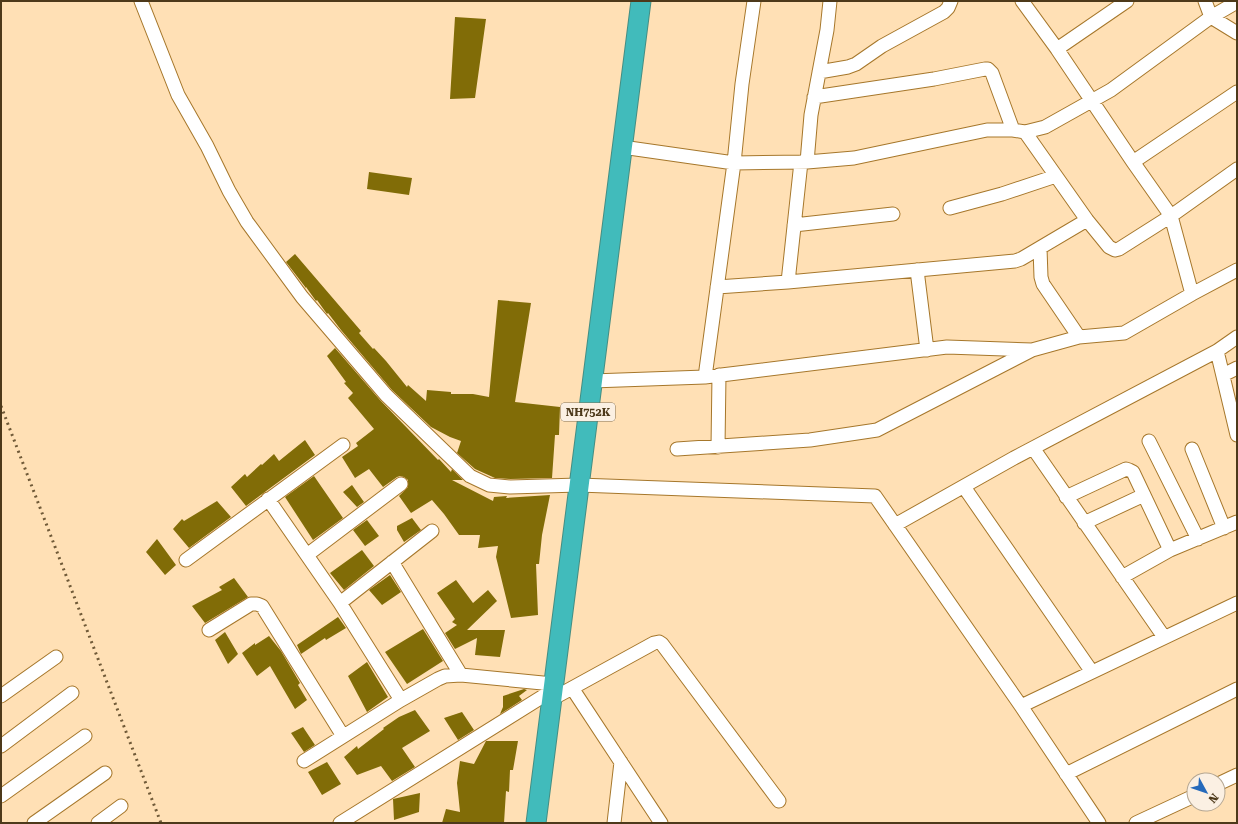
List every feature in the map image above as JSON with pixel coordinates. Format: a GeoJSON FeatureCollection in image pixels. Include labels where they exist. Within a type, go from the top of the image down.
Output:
{"type":"FeatureCollection","features":[{"type":"Feature","properties":{"kind":"highway","name":"NH752K"},"geometry":{"type":"LineString","coordinates":[[536,823],[641,1]]}},
{"type":"Feature","properties":{"kind":"street"},"geometry":{"type":"LineString","coordinates":[[141,1],[178,95],[247,222],[302,297],[386,395],[470,476],[488,485],[510,487],[579,485],[874,496],[1021,706],[1099,823]]}},
{"type":"Feature","properties":{"kind":"street"},"geometry":{"type":"LineString","coordinates":[[705,377],[754,1]]}},
{"type":"Feature","properties":{"kind":"street"},"geometry":{"type":"LineString","coordinates":[[788,282],[794,225],[814,97],[827,30],[830,1]]}},
{"type":"Feature","properties":{"kind":"street"},"geometry":{"type":"LineString","coordinates":[[819,72],[848,67],[856,64],[882,46],[944,12],[952,1]]}},
{"type":"Feature","properties":{"kind":"street"},"geometry":{"type":"LineString","coordinates":[[1022,1],[1057,49],[1171,216],[1192,294]]}},
{"type":"Feature","properties":{"kind":"street"},"geometry":{"type":"LineString","coordinates":[[1057,49],[1127,1]]}},
{"type":"Feature","properties":{"kind":"street"},"geometry":{"type":"LineString","coordinates":[[1205,1],[1211,17],[1237,33]]}},
{"type":"Feature","properties":{"kind":"street"},"geometry":{"type":"LineString","coordinates":[[622,148],[734,163],[804,162],[854,158],[987,130],[1019,131],[1045,127],[1111,90],[1211,17],[1237,2]]}},
{"type":"Feature","properties":{"kind":"street"},"geometry":{"type":"LineString","coordinates":[[814,97],[934,79],[988,69],[992,73],[1019,131],[1056,176],[1087,220],[1109,246],[1115,250],[1119,249],[1171,216],[1237,169]]}},
{"type":"Feature","properties":{"kind":"street"},"geometry":{"type":"LineString","coordinates":[[1133,162],[1237,92]]}},
{"type":"Feature","properties":{"kind":"street"},"geometry":{"type":"LineString","coordinates":[[950,208],[1002,194],[1056,176]]}},
{"type":"Feature","properties":{"kind":"street"},"geometry":{"type":"LineString","coordinates":[[794,225],[893,214]]}},
{"type":"Feature","properties":{"kind":"street"},"geometry":{"type":"LineString","coordinates":[[717,287],[1015,261],[1021,259],[1087,220]]}},
{"type":"Feature","properties":{"kind":"street"},"geometry":{"type":"LineString","coordinates":[[1040,248],[1041,277],[1043,284],[1078,337]]}},
{"type":"Feature","properties":{"kind":"street"},"geometry":{"type":"LineString","coordinates":[[917,270],[927,350]]}},
{"type":"Feature","properties":{"kind":"street"},"geometry":{"type":"LineString","coordinates":[[677,450],[810,440],[877,430],[1032,350],[1078,337],[1124,333],[1237,270]]}},
{"type":"Feature","properties":{"kind":"street"},"geometry":{"type":"LineString","coordinates":[[895,525],[1033,448],[1217,351],[1237,337]]}},
{"type":"Feature","properties":{"kind":"street"},"geometry":{"type":"LineString","coordinates":[[592,381],[719,376],[947,347],[1032,350]]}},
{"type":"Feature","properties":{"kind":"street"},"geometry":{"type":"LineString","coordinates":[[1217,351],[1237,435]]}},
{"type":"Feature","properties":{"kind":"street"},"geometry":{"type":"LineString","coordinates":[[1223,375],[1237,368]]}},
{"type":"Feature","properties":{"kind":"street"},"geometry":{"type":"LineString","coordinates":[[718,446],[719,376]]}},
{"type":"Feature","properties":{"kind":"street"},"geometry":{"type":"LineString","coordinates":[[1149,441],[1198,538]]}},
{"type":"Feature","properties":{"kind":"street"},"geometry":{"type":"LineString","coordinates":[[186,560],[343,445]]}},
{"type":"Feature","properties":{"kind":"street"},"geometry":{"type":"LineString","coordinates":[[1033,448],[1164,637]]}},
{"type":"Feature","properties":{"kind":"street"},"geometry":{"type":"LineString","coordinates":[[1192,449],[1224,528]]}},
{"type":"Feature","properties":{"kind":"street"},"geometry":{"type":"LineString","coordinates":[[1066,497],[1126,470],[1133,472],[1170,550]]}},
{"type":"Feature","properties":{"kind":"street"},"geometry":{"type":"LineString","coordinates":[[307,555],[401,484]]}},
{"type":"Feature","properties":{"kind":"street"},"geometry":{"type":"LineString","coordinates":[[964,487],[1092,672]]}},
{"type":"Feature","properties":{"kind":"street"},"geometry":{"type":"LineString","coordinates":[[1084,523],[1144,495]]}},
{"type":"Feature","properties":{"kind":"street"},"geometry":{"type":"LineString","coordinates":[[268,499],[340,603],[402,700]]}},
{"type":"Feature","properties":{"kind":"street"},"geometry":{"type":"LineString","coordinates":[[1122,577],[1170,550],[1237,522]]}},
{"type":"Feature","properties":{"kind":"street"},"geometry":{"type":"LineString","coordinates":[[340,603],[432,531]]}},
{"type":"Feature","properties":{"kind":"street"},"geometry":{"type":"LineString","coordinates":[[392,562],[461,675]]}},
{"type":"Feature","properties":{"kind":"street"},"geometry":{"type":"LineString","coordinates":[[1021,706],[1237,603]]}},
{"type":"Feature","properties":{"kind":"street"},"geometry":{"type":"LineString","coordinates":[[210,630],[251,604],[262,606],[343,736]]}},
{"type":"Feature","properties":{"kind":"street"},"geometry":{"type":"LineString","coordinates":[[304,761],[402,700],[445,676],[461,675],[552,691],[572,688],[654,643],[659,642],[779,801]]}},
{"type":"Feature","properties":{"kind":"street"},"geometry":{"type":"LineString","coordinates":[[1,696],[56,657]]}},
{"type":"Feature","properties":{"kind":"street"},"geometry":{"type":"LineString","coordinates":[[572,688],[659,822]]}},
{"type":"Feature","properties":{"kind":"street"},"geometry":{"type":"LineString","coordinates":[[1066,774],[1237,689]]}},
{"type":"Feature","properties":{"kind":"street"},"geometry":{"type":"LineString","coordinates":[[340,823],[552,691]]}},
{"type":"Feature","properties":{"kind":"street"},"geometry":{"type":"LineString","coordinates":[[1,746],[72,693]]}},
{"type":"Feature","properties":{"kind":"street"},"geometry":{"type":"LineString","coordinates":[[1,796],[85,736]]}},
{"type":"Feature","properties":{"kind":"street"},"geometry":{"type":"LineString","coordinates":[[614,823],[621,762]]}},
{"type":"Feature","properties":{"kind":"street"},"geometry":{"type":"LineString","coordinates":[[34,823],[105,773]]}},
{"type":"Feature","properties":{"kind":"street"},"geometry":{"type":"LineString","coordinates":[[1226,780],[1237,775]]}},
{"type":"Feature","properties":{"kind":"street"},"geometry":{"type":"LineString","coordinates":[[1136,823],[1186,800]]}},
{"type":"Feature","properties":{"kind":"street"},"geometry":{"type":"LineString","coordinates":[[98,823],[121,806]]}},
{"type":"Feature","properties":{"kind":"building"},"geometry":{"type":"Polygon","coordinates":[[[455,17],[486,19],[475,98],[450,99],[455,17]]]}},
{"type":"Feature","properties":{"kind":"building"},"geometry":{"type":"Polygon","coordinates":[[[369,172],[412,178],[409,195],[367,189],[369,172]]]}},
{"type":"Feature","properties":{"kind":"building"},"geometry":{"type":"Polygon","coordinates":[[[295,254],[361,331],[359,333],[373,349],[374,348],[386,361],[407,387],[408,385],[426,401],[427,390],[451,392],[451,394],[473,394],[489,397],[498,300],[531,303],[515,402],[560,407],[559,435],[555,435],[552,478],[495,478],[475,469],[457,453],[461,441],[431,427],[392,390],[328,313],[327,314],[317,300],[316,301],[286,262],[295,254]]]}},
{"type":"Feature","properties":{"kind":"building"},"geometry":{"type":"Polygon","coordinates":[[[335,348],[380,400],[438,460],[439,459],[451,472],[452,469],[463,480],[452,480],[493,501],[494,497],[507,496],[506,498],[550,495],[542,535],[539,564],[536,564],[538,615],[511,618],[496,557],[498,546],[478,548],[480,535],[459,535],[432,500],[411,513],[399,496],[408,487],[408,480],[404,477],[397,477],[383,487],[369,469],[355,478],[342,457],[358,446],[356,443],[374,429],[348,398],[353,393],[344,383],[346,382],[327,356],[335,348]]]}},
{"type":"Feature","properties":{"kind":"building"},"geometry":{"type":"Polygon","coordinates":[[[305,440],[315,455],[246,506],[231,487],[245,474],[247,477],[274,454],[279,461],[305,440]]]}},
{"type":"Feature","properties":{"kind":"building"},"geometry":{"type":"Polygon","coordinates":[[[314,476],[343,518],[313,540],[285,497],[314,476]]]}},
{"type":"Feature","properties":{"kind":"building"},"geometry":{"type":"Polygon","coordinates":[[[352,485],[364,502],[357,507],[343,492],[352,485]]]}},
{"type":"Feature","properties":{"kind":"building"},"geometry":{"type":"Polygon","coordinates":[[[217,501],[231,517],[189,548],[173,529],[182,519],[184,521],[217,501]]]}},
{"type":"Feature","properties":{"kind":"building"},"geometry":{"type":"Polygon","coordinates":[[[412,518],[421,530],[404,542],[397,530],[397,526],[412,518]]]}},
{"type":"Feature","properties":{"kind":"building"},"geometry":{"type":"Polygon","coordinates":[[[367,520],[379,536],[365,546],[353,530],[367,520]]]}},
{"type":"Feature","properties":{"kind":"building"},"geometry":{"type":"Polygon","coordinates":[[[157,539],[176,565],[165,575],[146,552],[157,539]]]}},
{"type":"Feature","properties":{"kind":"building"},"geometry":{"type":"Polygon","coordinates":[[[362,550],[374,566],[344,590],[330,573],[362,550]]]}},
{"type":"Feature","properties":{"kind":"building"},"geometry":{"type":"Polygon","coordinates":[[[390,575],[401,592],[382,605],[369,590],[390,575]]]}},
{"type":"Feature","properties":{"kind":"building"},"geometry":{"type":"Polygon","coordinates":[[[234,578],[248,597],[205,623],[192,606],[222,590],[219,587],[234,578]]]}},
{"type":"Feature","properties":{"kind":"building"},"geometry":{"type":"Polygon","coordinates":[[[456,580],[473,603],[488,590],[497,601],[467,630],[505,630],[500,657],[475,655],[477,638],[455,649],[445,633],[457,625],[452,622],[455,619],[437,593],[456,580]]]}},
{"type":"Feature","properties":{"kind":"building"},"geometry":{"type":"Polygon","coordinates":[[[338,617],[346,628],[326,640],[325,638],[301,654],[297,645],[338,617]]]}},
{"type":"Feature","properties":{"kind":"building"},"geometry":{"type":"Polygon","coordinates":[[[423,629],[443,661],[407,684],[385,652],[423,629]]]}},
{"type":"Feature","properties":{"kind":"building"},"geometry":{"type":"Polygon","coordinates":[[[225,632],[238,654],[228,664],[215,640],[225,632]]]}},
{"type":"Feature","properties":{"kind":"building"},"geometry":{"type":"Polygon","coordinates":[[[269,636],[281,651],[300,683],[298,685],[307,700],[295,709],[270,666],[257,676],[242,653],[255,643],[255,645],[269,636]]]}},
{"type":"Feature","properties":{"kind":"building"},"geometry":{"type":"Polygon","coordinates":[[[367,662],[388,697],[367,712],[348,676],[367,662]]]}},
{"type":"Feature","properties":{"kind":"building"},"geometry":{"type":"Polygon","coordinates":[[[524,689],[527,690],[519,696],[522,700],[500,714],[503,707],[503,696],[524,689]]]}},
{"type":"Feature","properties":{"kind":"building"},"geometry":{"type":"Polygon","coordinates":[[[415,710],[430,731],[402,748],[415,767],[392,781],[381,766],[357,775],[344,757],[357,746],[358,749],[399,717],[415,710]]]}},
{"type":"Feature","properties":{"kind":"building"},"geometry":{"type":"Polygon","coordinates":[[[462,712],[474,730],[458,740],[444,718],[462,712]]]}},
{"type":"Feature","properties":{"kind":"building"},"geometry":{"type":"Polygon","coordinates":[[[303,727],[315,745],[304,752],[291,733],[303,727]]]}},
{"type":"Feature","properties":{"kind":"building"},"geometry":{"type":"Polygon","coordinates":[[[486,741],[518,741],[513,770],[510,770],[509,792],[506,791],[504,823],[442,823],[446,809],[460,812],[457,783],[460,761],[474,764],[486,741]]]}},
{"type":"Feature","properties":{"kind":"building"},"geometry":{"type":"Polygon","coordinates":[[[327,762],[341,784],[322,795],[308,772],[327,762]]]}},
{"type":"Feature","properties":{"kind":"building"},"geometry":{"type":"Polygon","coordinates":[[[420,793],[419,812],[394,820],[393,799],[420,793]]]}},
{"type":"Feature","properties":{"kind":"railway"},"geometry":{"type":"LineString","coordinates":[[1,406],[161,823]]}}]}
